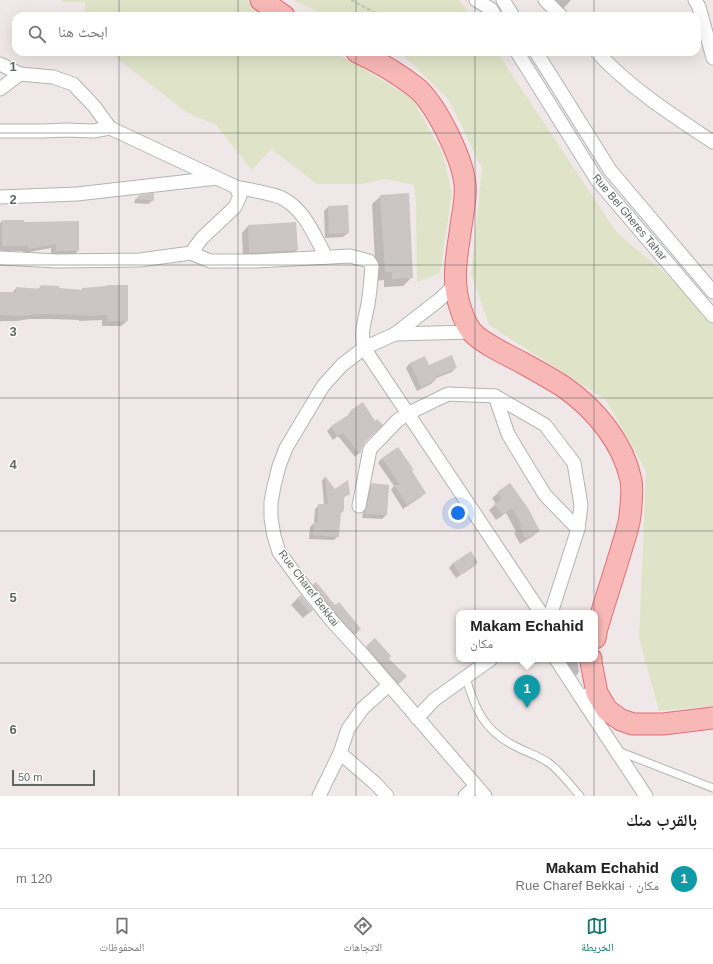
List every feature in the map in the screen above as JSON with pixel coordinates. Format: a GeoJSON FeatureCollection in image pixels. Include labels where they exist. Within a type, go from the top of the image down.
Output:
{"type":"FeatureCollection","features":[{"type":"Feature","properties":{"kind":"main road"},"geometry":{"type":"LineString","coordinates":[[261,0],[278,12]]}},
{"type":"Feature","properties":{"kind":"main road"},"geometry":{"type":"LineString","coordinates":[[366,56],[399,75],[419,91],[437,114],[459,160],[465,184],[462,218],[456,255],[454,285],[461,310],[472,332],[490,345],[564,387],[599,419],[610,432],[619,447],[631,482],[630,517],[615,572],[598,625]]}},
{"type":"Feature","properties":{"kind":"main road"},"geometry":{"type":"LineString","coordinates":[[591,662],[589,695],[607,710],[617,726],[663,724],[713,718]]}},
{"type":"Feature","properties":{"kind":"street"},"geometry":{"type":"LineString","coordinates":[[476,0],[492,12]]}},
{"type":"Feature","properties":{"kind":"street"},"geometry":{"type":"LineString","coordinates":[[503,0],[510,12]]}},
{"type":"Feature","properties":{"kind":"street"},"geometry":{"type":"LineString","coordinates":[[545,0],[557,12]]}},
{"type":"Feature","properties":{"kind":"street"},"geometry":{"type":"LineString","coordinates":[[695,0],[700,12]]}},
{"type":"Feature","properties":{"kind":"street"},"geometry":{"type":"LineString","coordinates":[[701,14],[713,58]]}},
{"type":"Feature","properties":{"kind":"street","name":"Rue Bel Gheres Tahar"},"geometry":{"type":"LineString","coordinates":[[520,56],[598,180],[713,316]]}},
{"type":"Feature","properties":{"kind":"street","name":"Rue Bel Gheres Tahar"},"geometry":{"type":"LineString","coordinates":[[539,56],[610,170],[713,292]]}},
{"type":"Feature","properties":{"kind":"street"},"geometry":{"type":"LineString","coordinates":[[600,56],[611,68],[652,100],[713,142]]}},
{"type":"Feature","properties":{"kind":"street"},"geometry":{"type":"LineString","coordinates":[[0,64],[20,74],[53,77],[73,84],[94,106],[110,128],[236,187],[281,198],[293,205],[305,217],[326,257]]}},
{"type":"Feature","properties":{"kind":"street"},"geometry":{"type":"LineString","coordinates":[[0,88],[20,74]]}},
{"type":"Feature","properties":{"kind":"street"},"geometry":{"type":"LineString","coordinates":[[0,132],[67,130],[93,131],[110,128]]}},
{"type":"Feature","properties":{"kind":"street"},"geometry":{"type":"LineString","coordinates":[[0,197],[77,194],[218,178]]}},
{"type":"Feature","properties":{"kind":"street"},"geometry":{"type":"LineString","coordinates":[[191,253],[202,238],[235,207],[240,196],[236,187]]}},
{"type":"Feature","properties":{"kind":"street"},"geometry":{"type":"LineString","coordinates":[[0,258],[56,261],[140,260],[191,253],[210,262],[350,256],[369,261],[372,266],[368,303],[362,328],[364,348],[546,610]]}},
{"type":"Feature","properties":{"kind":"street"},"geometry":{"type":"LineString","coordinates":[[403,331],[454,285]]}},
{"type":"Feature","properties":{"kind":"street","name":"Rue Charef Bekkai"},"geometry":{"type":"LineString","coordinates":[[472,332],[403,331],[364,348],[342,365],[322,386],[286,448],[279,466],[271,502],[271,518],[274,536],[279,552],[332,621],[480,791]]}},
{"type":"Feature","properties":{"kind":"street"},"geometry":{"type":"LineString","coordinates":[[359,506],[370,449],[398,420],[408,413],[448,394],[495,396],[545,425],[574,464],[581,505],[578,529],[546,610]]}},
{"type":"Feature","properties":{"kind":"street"},"geometry":{"type":"LineString","coordinates":[[495,396],[508,434],[526,464],[546,495],[578,529]]}},
{"type":"Feature","properties":{"kind":"street"},"geometry":{"type":"LineString","coordinates":[[417,718],[434,700],[487,662]]}},
{"type":"Feature","properties":{"kind":"street"},"geometry":{"type":"LineString","coordinates":[[559,662],[589,695]]}},
{"type":"Feature","properties":{"kind":"street"},"geometry":{"type":"LineString","coordinates":[[319,796],[340,753],[348,729],[363,708],[388,685]]}},
{"type":"Feature","properties":{"kind":"street"},"geometry":{"type":"LineString","coordinates":[[617,726],[617,751],[646,796]]}},
{"type":"Feature","properties":{"kind":"street"},"geometry":{"type":"LineString","coordinates":[[340,753],[376,784],[387,796]]}},
{"type":"Feature","properties":{"kind":"street"},"geometry":{"type":"LineString","coordinates":[[465,796],[480,791]]}},
{"type":"Feature","properties":{"kind":"lane"},"geometry":{"type":"LineString","coordinates":[[466,678],[472,700],[480,716],[488,727],[513,745],[550,763],[580,796]]}},
{"type":"Feature","properties":{"kind":"lane"},"geometry":{"type":"LineString","coordinates":[[617,751],[713,788]]}},
{"type":"Feature","properties":{"kind":"path"},"geometry":{"type":"LineString","coordinates":[[351,0],[374,12]]}},
{"type":"Feature","properties":{"kind":"green space"},"geometry":{"type":"Polygon","coordinates":[[[61,0],[247,0],[263,12],[85,12],[85,2],[62,2],[61,0]]]}},
{"type":"Feature","properties":{"kind":"green space"},"geometry":{"type":"Polygon","coordinates":[[[293,0],[459,0],[468,12],[319,12],[293,0]]]}},
{"type":"Feature","properties":{"kind":"green space"},"geometry":{"type":"Polygon","coordinates":[[[114,56],[340,56],[412,98],[443,154],[452,194],[440,273],[417,282],[416,203],[414,185],[385,179],[362,184],[317,184],[271,149],[252,170],[216,125],[186,112],[114,56]]]}},
{"type":"Feature","properties":{"kind":"green space"},"geometry":{"type":"Polygon","coordinates":[[[404,56],[500,56],[617,233],[713,313],[713,706],[659,711],[639,638],[646,471],[606,400],[489,325],[471,274],[482,169],[449,100],[404,56]]]}},
{"type":"Feature","properties":{"kind":"building"},"geometry":{"type":"Polygon","coordinates":[[[154,193],[154,201],[138,199],[139,195],[154,193]]]}},
{"type":"Feature","properties":{"kind":"building"},"geometry":{"type":"Polygon","coordinates":[[[409,193],[413,278],[392,279],[392,272],[385,272],[380,195],[409,193]]]}},
{"type":"Feature","properties":{"kind":"building"},"geometry":{"type":"Polygon","coordinates":[[[348,205],[349,233],[329,234],[328,206],[348,205]]]}},
{"type":"Feature","properties":{"kind":"building"},"geometry":{"type":"Polygon","coordinates":[[[2,220],[24,220],[24,222],[79,221],[79,251],[56,251],[56,244],[29,249],[28,246],[2,246],[2,220]]]}},
{"type":"Feature","properties":{"kind":"building"},"geometry":{"type":"Polygon","coordinates":[[[296,222],[298,250],[249,253],[248,225],[296,222]]]}},
{"type":"Feature","properties":{"kind":"building"},"geometry":{"type":"Polygon","coordinates":[[[41,285],[82,290],[82,288],[107,285],[128,285],[128,321],[107,321],[107,315],[0,315],[0,292],[16,292],[16,287],[40,289],[41,285]]]}},
{"type":"Feature","properties":{"kind":"building"},"geometry":{"type":"Polygon","coordinates":[[[452,355],[457,368],[435,377],[436,380],[421,387],[410,363],[425,356],[429,365],[452,355]]]}},
{"type":"Feature","properties":{"kind":"building"},"geometry":{"type":"Polygon","coordinates":[[[363,402],[375,421],[377,419],[383,425],[364,443],[360,454],[343,433],[337,436],[331,426],[353,412],[351,410],[363,402]]]}},
{"type":"Feature","properties":{"kind":"building"},"geometry":{"type":"Polygon","coordinates":[[[398,447],[414,470],[412,471],[426,493],[407,505],[394,485],[400,485],[382,458],[398,447]]]}},
{"type":"Feature","properties":{"kind":"building"},"geometry":{"type":"Polygon","coordinates":[[[325,476],[335,489],[348,480],[350,495],[344,495],[344,511],[341,511],[339,537],[313,535],[314,522],[318,522],[318,504],[328,504],[325,476]]]}},
{"type":"Feature","properties":{"kind":"building"},"geometry":{"type":"Polygon","coordinates":[[[372,483],[389,485],[387,515],[365,514],[372,483]]]}},
{"type":"Feature","properties":{"kind":"building"},"geometry":{"type":"Polygon","coordinates":[[[510,483],[528,508],[540,531],[526,539],[520,527],[522,526],[512,508],[502,515],[494,504],[502,499],[497,492],[510,483]]]}},
{"type":"Feature","properties":{"kind":"building"},"geometry":{"type":"Polygon","coordinates":[[[471,551],[478,563],[460,575],[453,563],[471,551]]]}},
{"type":"Feature","properties":{"kind":"building"},"geometry":{"type":"Polygon","coordinates":[[[316,582],[335,605],[339,602],[361,629],[355,634],[338,616],[313,584],[316,582]]]}},
{"type":"Feature","properties":{"kind":"building"},"geometry":{"type":"Polygon","coordinates":[[[301,595],[313,610],[310,613],[297,598],[301,595]]]}},
{"type":"Feature","properties":{"kind":"building"},"geometry":{"type":"Polygon","coordinates":[[[375,638],[391,656],[389,659],[407,676],[399,684],[366,646],[375,638]]]}},
{"type":"Feature","properties":{"kind":"place","name":"Makam Echahid"},"geometry":{"type":"Point","coordinates":[527,708]}}]}
